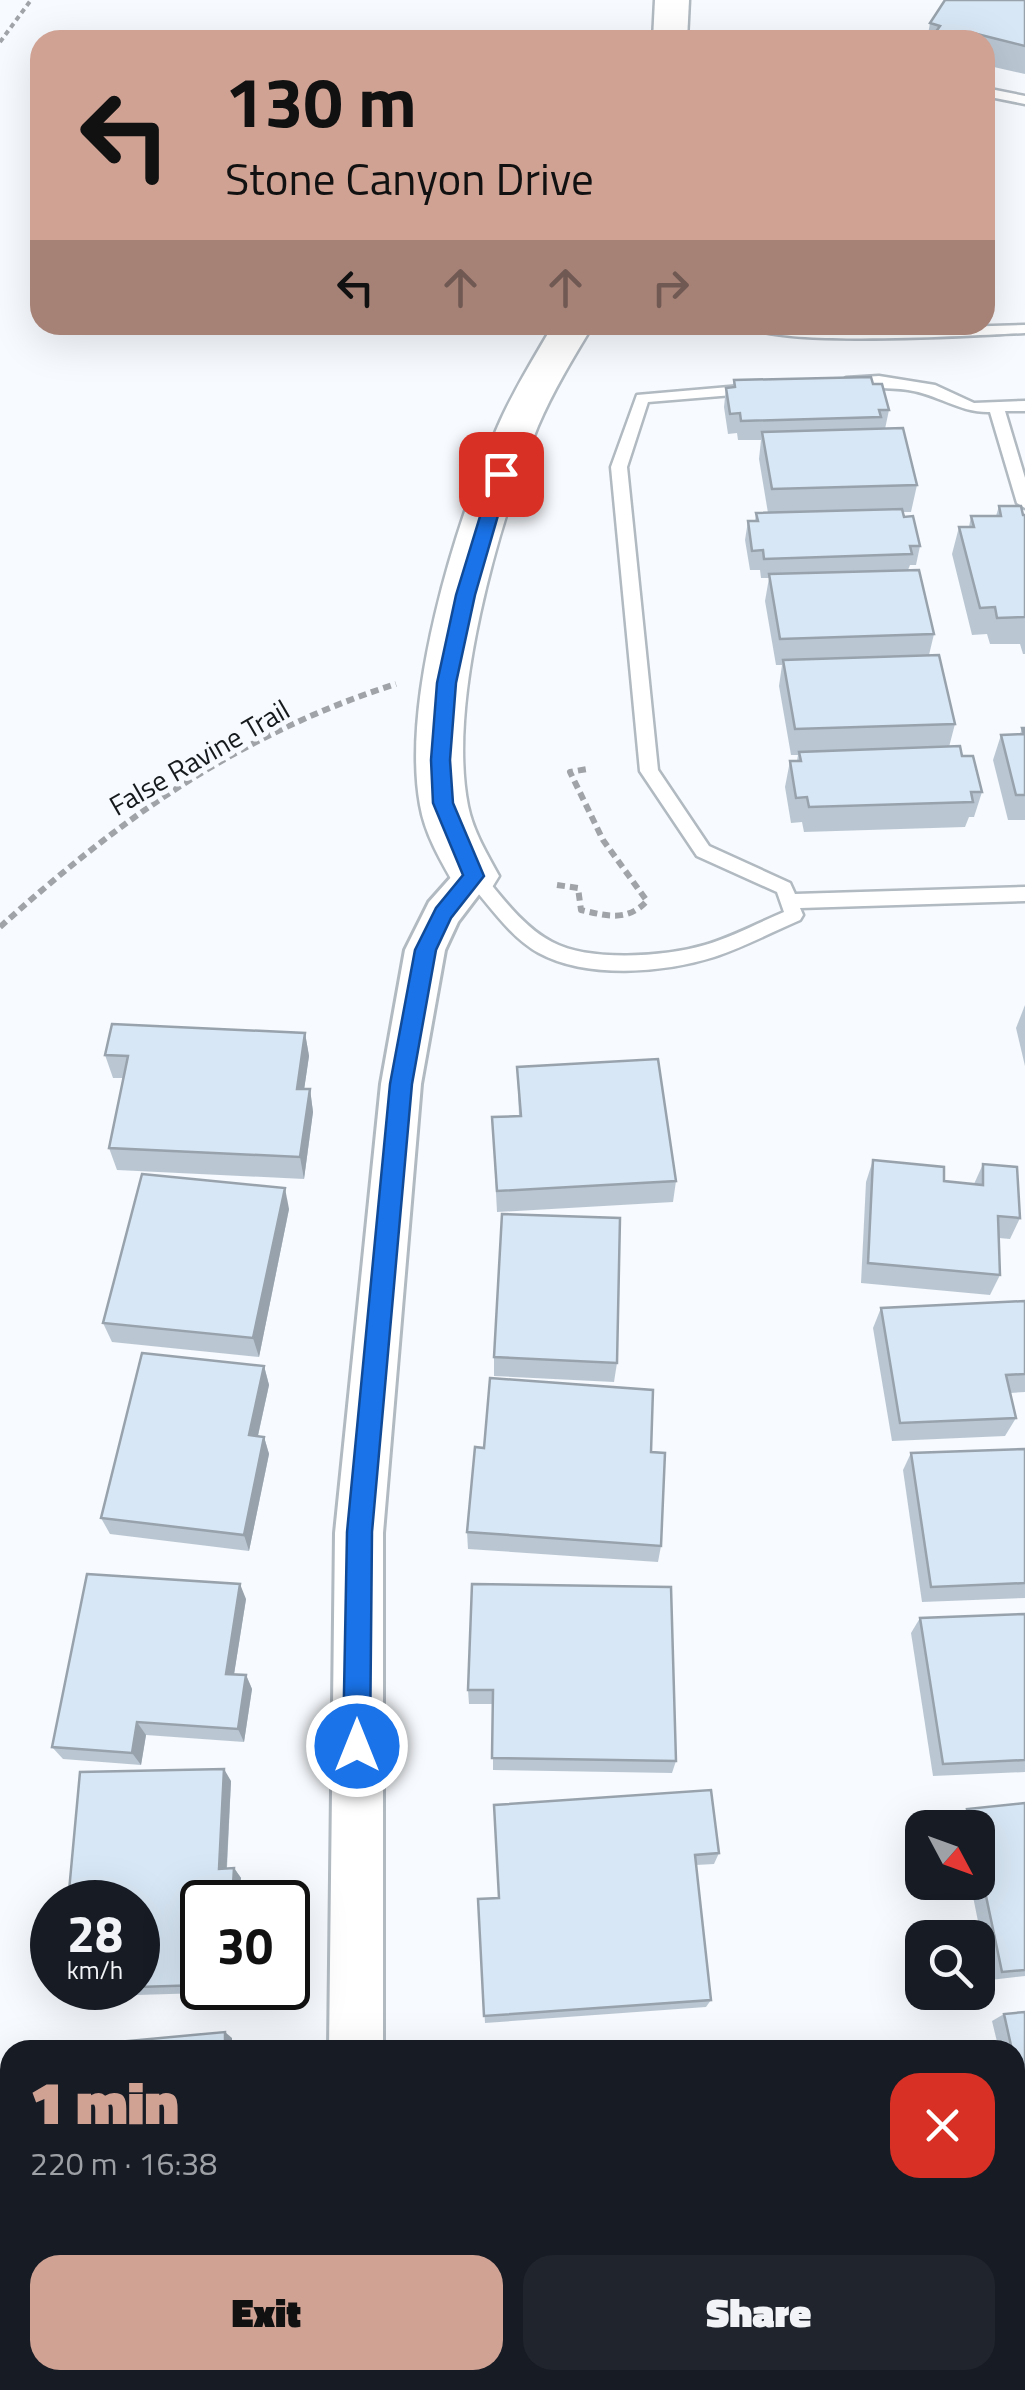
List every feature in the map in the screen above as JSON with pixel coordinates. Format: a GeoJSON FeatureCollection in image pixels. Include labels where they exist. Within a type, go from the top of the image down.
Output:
{"type":"FeatureCollection","features":[{"type":"Feature","properties":{"kind":"street"},"geometry":{"type":"LineString","coordinates":[[670,30],[672,0]]}},
{"type":"Feature","properties":{"kind":"street"},"geometry":{"type":"LineString","coordinates":[[356,2040],[359,1532],[401,1084],[425,950],[443,914],[474,876],[443,803],[441,760],[446,683],[466,595],[501,474],[518,428],[568,335]]}},
{"type":"Feature","properties":{"kind":"lane"},"geometry":{"type":"LineString","coordinates":[[995,94],[1025,100]]}},
{"type":"Feature","properties":{"kind":"lane"},"geometry":{"type":"LineString","coordinates":[[995,330],[1025,329]]}},
{"type":"Feature","properties":{"kind":"lane"},"geometry":{"type":"LineString","coordinates":[[820,385],[878,381],[930,388],[972,408],[1025,406]]}},
{"type":"Feature","properties":{"kind":"lane"},"geometry":{"type":"LineString","coordinates":[[474,876],[528,935],[548,949],[590,960],[619,962],[706,952],[794,915],[784,888],[703,851],[649,771],[620,467],[642,398],[760,390]]}},
{"type":"Feature","properties":{"kind":"lane"},"geometry":{"type":"LineString","coordinates":[[996,407],[1025,503]]}},
{"type":"Feature","properties":{"kind":"lane"},"geometry":{"type":"LineString","coordinates":[[789,901],[1025,894]]}},
{"type":"Feature","properties":{"kind":"path"},"geometry":{"type":"LineString","coordinates":[[0,42],[31,0]]}},
{"type":"Feature","properties":{"kind":"path","name":"False Ravine Trail"},"geometry":{"type":"LineString","coordinates":[[0,927],[109,833],[168,792],[273,731],[380,688],[403,682],[446,683]]}},
{"type":"Feature","properties":{"kind":"path"},"geometry":{"type":"LineString","coordinates":[[557,885],[578,888],[581,910],[622,919],[636,914],[646,901],[586,809],[570,772],[587,769]]}},
{"type":"Feature","properties":{"kind":"building"},"geometry":{"type":"Polygon","coordinates":[[[945,0],[1025,0],[1025,46],[995,38],[995,30],[937,30],[940,26],[930,23],[945,0]]]}},
{"type":"Feature","properties":{"kind":"building"},"geometry":{"type":"Polygon","coordinates":[[[871,377],[873,384],[882,384],[889,410],[879,410],[881,417],[741,421],[740,413],[730,414],[726,388],[735,387],[734,380],[871,377]]]}},
{"type":"Feature","properties":{"kind":"building"},"geometry":{"type":"Polygon","coordinates":[[[903,428],[917,485],[772,489],[762,432],[903,428]]]}},
{"type":"Feature","properties":{"kind":"building"},"geometry":{"type":"Polygon","coordinates":[[[999,506],[1021,506],[1025,515],[1025,617],[997,618],[995,607],[980,608],[959,527],[974,527],[971,516],[1001,516],[999,506]]]}},
{"type":"Feature","properties":{"kind":"building"},"geometry":{"type":"Polygon","coordinates":[[[902,509],[904,517],[913,516],[920,546],[910,546],[912,554],[764,559],[763,550],[752,551],[748,521],[758,521],[756,513],[902,509]]]}},
{"type":"Feature","properties":{"kind":"building"},"geometry":{"type":"Polygon","coordinates":[[[919,570],[934,634],[780,639],[769,574],[919,570]]]}},
{"type":"Feature","properties":{"kind":"building"},"geometry":{"type":"Polygon","coordinates":[[[939,655],[955,724],[795,729],[783,660],[939,655]]]}},
{"type":"Feature","properties":{"kind":"building"},"geometry":{"type":"Polygon","coordinates":[[[1025,728],[1025,795],[1016,795],[1001,735],[1024,734],[1025,728]]]}},
{"type":"Feature","properties":{"kind":"building"},"geometry":{"type":"Polygon","coordinates":[[[960,746],[962,756],[973,756],[982,792],[971,792],[973,802],[809,807],[807,797],[796,798],[790,761],[801,761],[799,752],[960,746]]]}},
{"type":"Feature","properties":{"kind":"building"},"geometry":{"type":"Polygon","coordinates":[[[112,1024],[305,1033],[297,1089],[310,1089],[300,1157],[109,1148],[128,1056],[105,1055],[112,1024]]]}},
{"type":"Feature","properties":{"kind":"building"},"geometry":{"type":"Polygon","coordinates":[[[658,1059],[676,1181],[497,1191],[492,1117],[521,1116],[517,1067],[658,1059]]]}},
{"type":"Feature","properties":{"kind":"building"},"geometry":{"type":"Polygon","coordinates":[[[873,1160],[944,1167],[944,1181],[983,1185],[983,1164],[1017,1167],[1020,1218],[998,1216],[1000,1275],[868,1263],[873,1160]]]}},
{"type":"Feature","properties":{"kind":"building"},"geometry":{"type":"Polygon","coordinates":[[[142,1174],[285,1188],[253,1338],[103,1323],[142,1174]]]}},
{"type":"Feature","properties":{"kind":"building"},"geometry":{"type":"Polygon","coordinates":[[[502,1214],[620,1218],[617,1363],[494,1357],[502,1214]]]}},
{"type":"Feature","properties":{"kind":"building"},"geometry":{"type":"Polygon","coordinates":[[[1025,1301],[1025,1374],[1006,1375],[1016,1418],[900,1423],[881,1308],[1025,1301]]]}},
{"type":"Feature","properties":{"kind":"building"},"geometry":{"type":"Polygon","coordinates":[[[142,1353],[264,1366],[249,1435],[264,1437],[244,1535],[101,1518],[142,1353]]]}},
{"type":"Feature","properties":{"kind":"building"},"geometry":{"type":"Polygon","coordinates":[[[490,1378],[653,1390],[651,1452],[665,1453],[661,1546],[467,1532],[475,1447],[484,1448],[490,1378]]]}},
{"type":"Feature","properties":{"kind":"building"},"geometry":{"type":"Polygon","coordinates":[[[1025,1449],[1025,1583],[931,1587],[911,1453],[1025,1449]]]}},
{"type":"Feature","properties":{"kind":"building"},"geometry":{"type":"Polygon","coordinates":[[[87,1574],[240,1584],[226,1674],[246,1675],[238,1729],[137,1722],[132,1753],[52,1747],[87,1574]]]}},
{"type":"Feature","properties":{"kind":"building"},"geometry":{"type":"Polygon","coordinates":[[[472,1584],[671,1587],[676,1761],[492,1758],[493,1690],[468,1690],[472,1584]]]}},
{"type":"Feature","properties":{"kind":"building"},"geometry":{"type":"Polygon","coordinates":[[[1025,1614],[1025,1760],[943,1764],[920,1618],[1025,1614]]]}},
{"type":"Feature","properties":{"kind":"building"},"geometry":{"type":"Polygon","coordinates":[[[224,1769],[219,1869],[234,1868],[233,1880],[180,1880],[180,1986],[160,1986],[160,1880],[70,1880],[80,1772],[224,1769]]]}},
{"type":"Feature","properties":{"kind":"building"},"geometry":{"type":"Polygon","coordinates":[[[711,1790],[719,1853],[695,1855],[711,2000],[484,2016],[478,1899],[499,1898],[494,1805],[711,1790]]]}},
{"type":"Feature","properties":{"kind":"building"},"geometry":{"type":"Polygon","coordinates":[[[1025,1803],[1025,1970],[1002,1972],[995,1920],[991,1920],[987,1900],[995,1900],[995,1810],[967,1809],[1025,1803]]]}},
{"type":"Feature","properties":{"kind":"building"},"geometry":{"type":"Polygon","coordinates":[[[1025,2012],[1025,2040],[1010,2040],[1004,2014],[1025,2012]]]}},
{"type":"Feature","properties":{"kind":"building"},"geometry":{"type":"Polygon","coordinates":[[[225,2032],[225,2040],[139,2040],[225,2032]]]}},
{"type":"Feature","properties":{"kind":"route"},"geometry":{"type":"LineString","coordinates":[[357,1746],[359,1532],[401,1084],[425,950],[443,914],[474,876],[455,839],[443,803],[442,718],[453,644],[501,474]]}}]}
